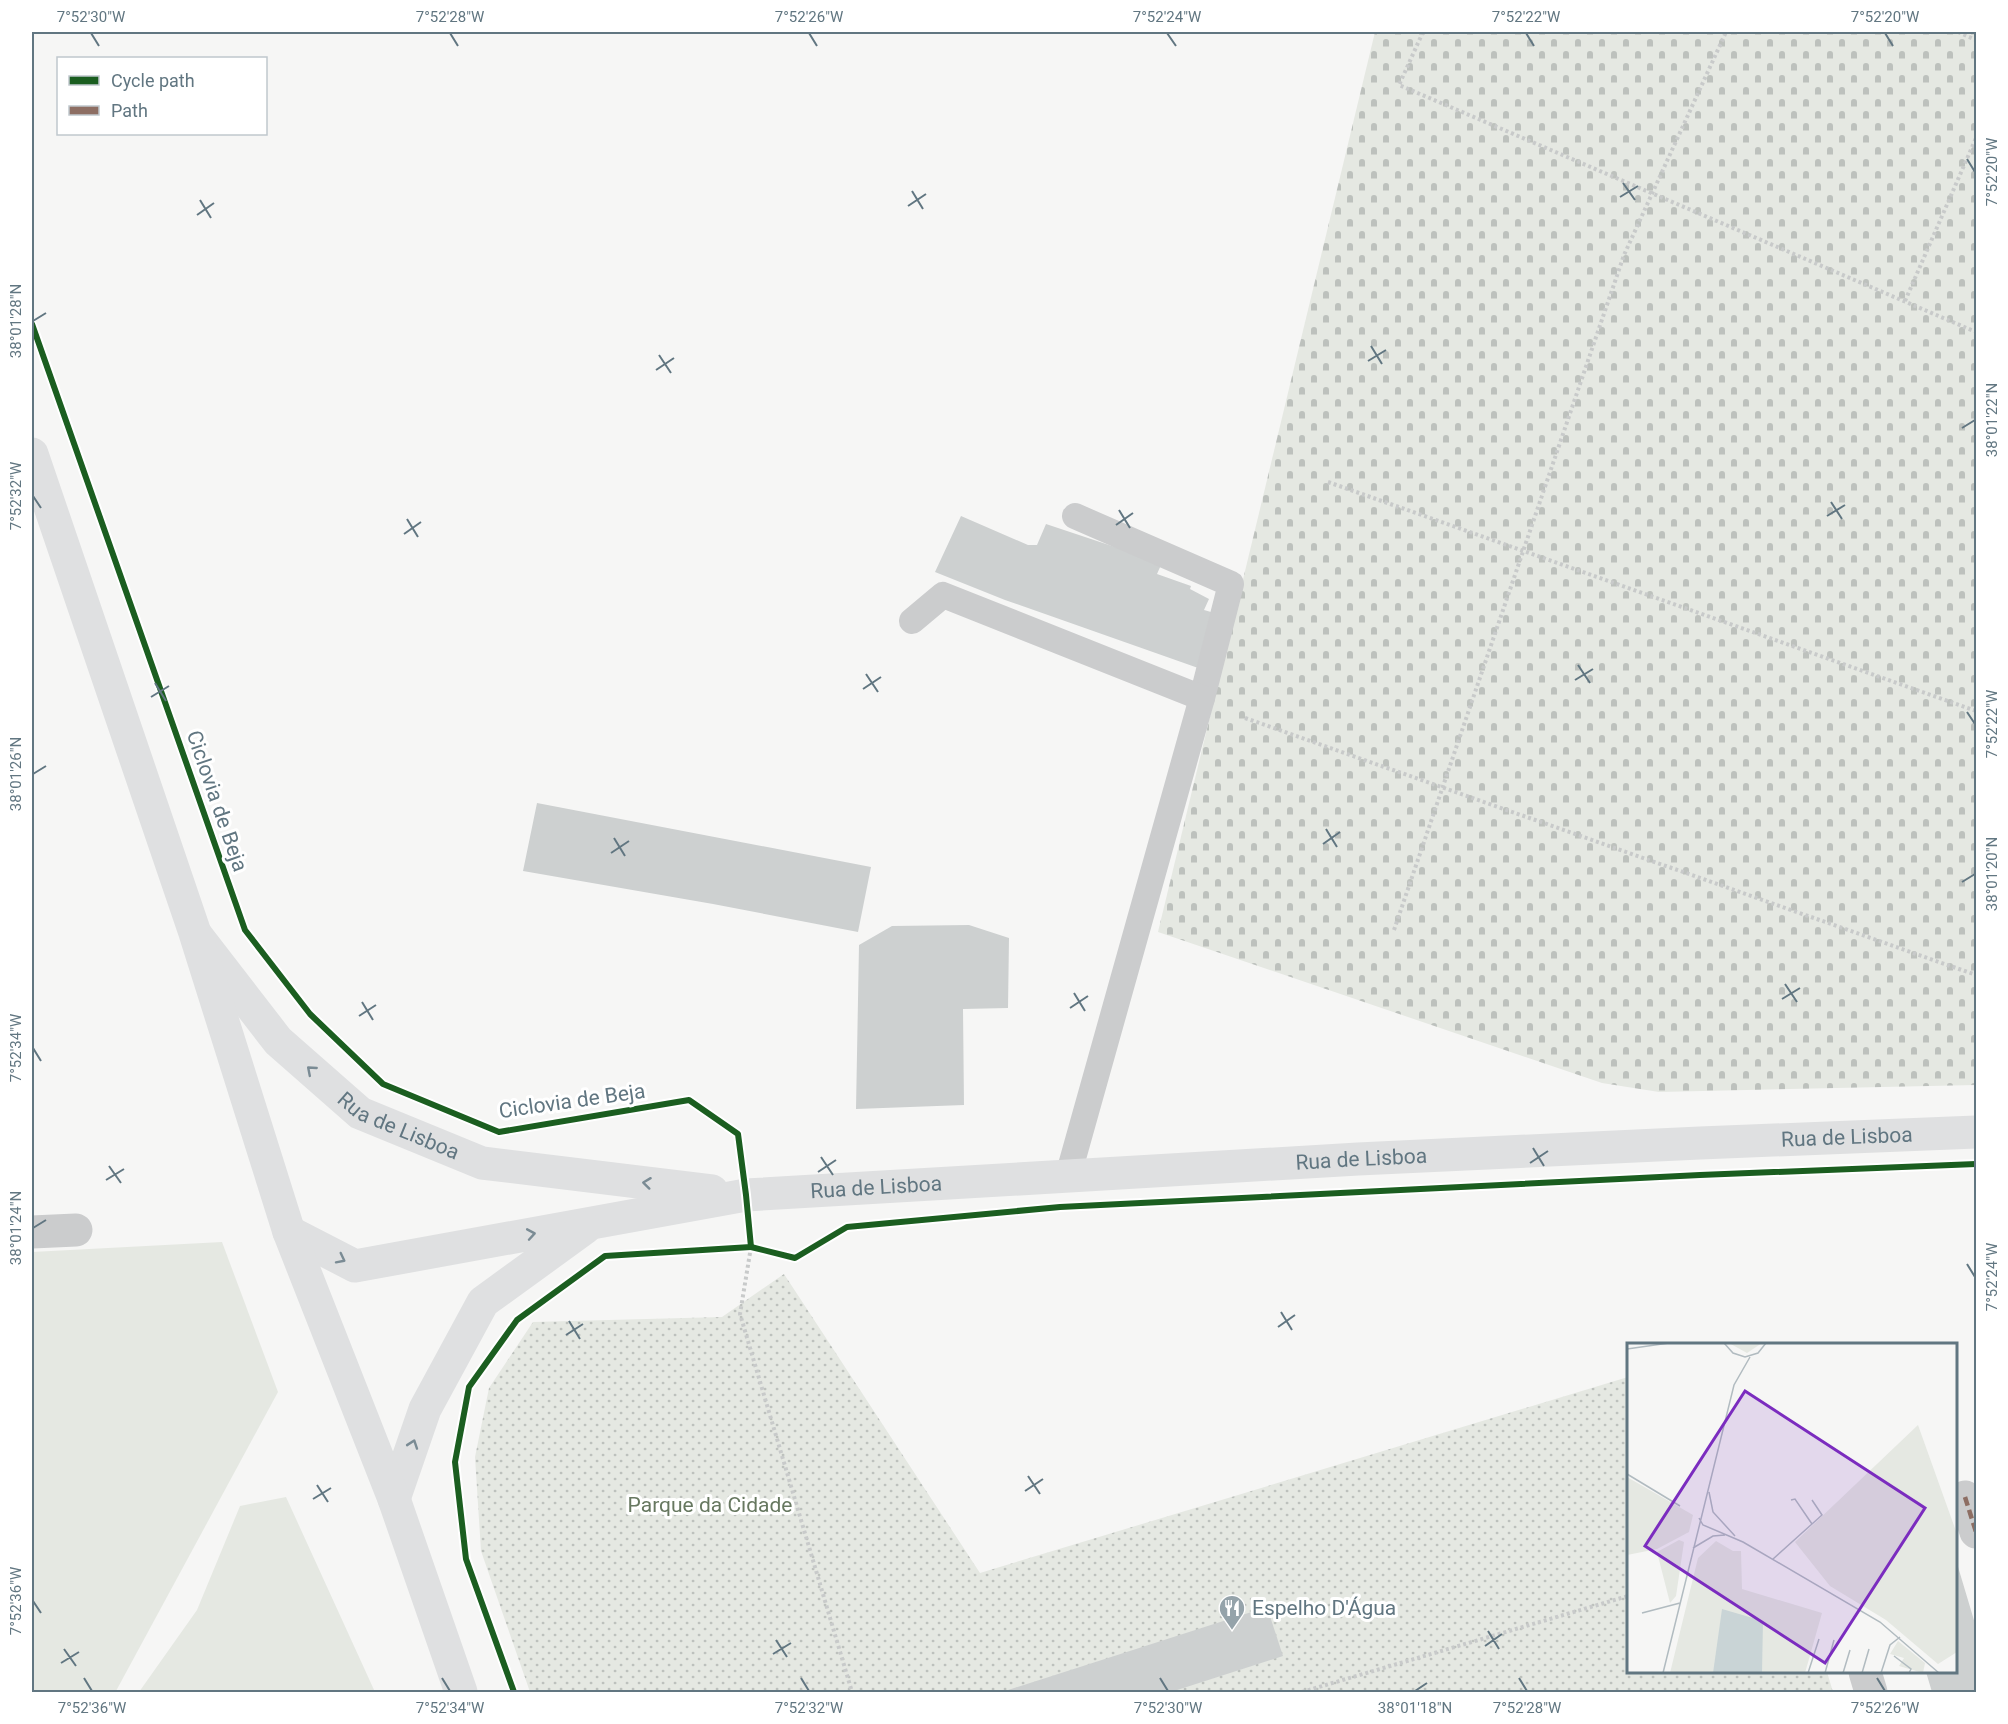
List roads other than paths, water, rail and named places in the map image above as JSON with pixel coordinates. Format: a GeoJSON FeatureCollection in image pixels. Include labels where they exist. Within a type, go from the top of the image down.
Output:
{"type":"FeatureCollection","features":[{"type":"Feature","properties":{"kind":"main road"},"geometry":{"type":"LineString","coordinates":[[32,454],[195,933],[289,1232],[394,1499],[461,1692]]}},
{"type":"Feature","properties":{"kind":"main road","name":"Rua de Lisboa"},"geometry":{"type":"LineString","coordinates":[[195,933],[278,1041],[360,1113],[482,1163],[746,1195]]}},
{"type":"Feature","properties":{"kind":"main road","name":"Rua de Lisboa"},"geometry":{"type":"LineString","coordinates":[[289,1232],[355,1266],[746,1195],[1370,1158],[1977,1132]]}},
{"type":"Feature","properties":{"kind":"main road","name":"Rua de Lisboa"},"geometry":{"type":"LineString","coordinates":[[394,1499],[425,1409],[483,1302],[593,1223]]}},
{"type":"Feature","properties":{"kind":"street"},"geometry":{"type":"LineString","coordinates":[[32,1232],[76,1230]]}},
{"type":"Feature","properties":{"kind":"street"},"geometry":{"type":"LineString","coordinates":[[1965,1497],[1977,1532]]}},
{"type":"Feature","properties":{"kind":"street"},"geometry":{"type":"LineString","coordinates":[[1866,1673],[1871,1692]]}},
{"type":"Feature","properties":{"kind":"lane"},"geometry":{"type":"LineString","coordinates":[[1068,1176],[1202,698],[1231,584],[1075,516]]}},
{"type":"Feature","properties":{"kind":"lane"},"geometry":{"type":"LineString","coordinates":[[912,621],[943,595],[1202,698]]}},
{"type":"Feature","properties":{"kind":"place","name":"Espelho D'Água"},"geometry":{"type":"Point","coordinates":[1232,1631]}},
{"type":"Feature","properties":{"kind":"park label","name":"Parque da Cidade"},"geometry":{"type":"Point","coordinates":[710,1505]}}]}
